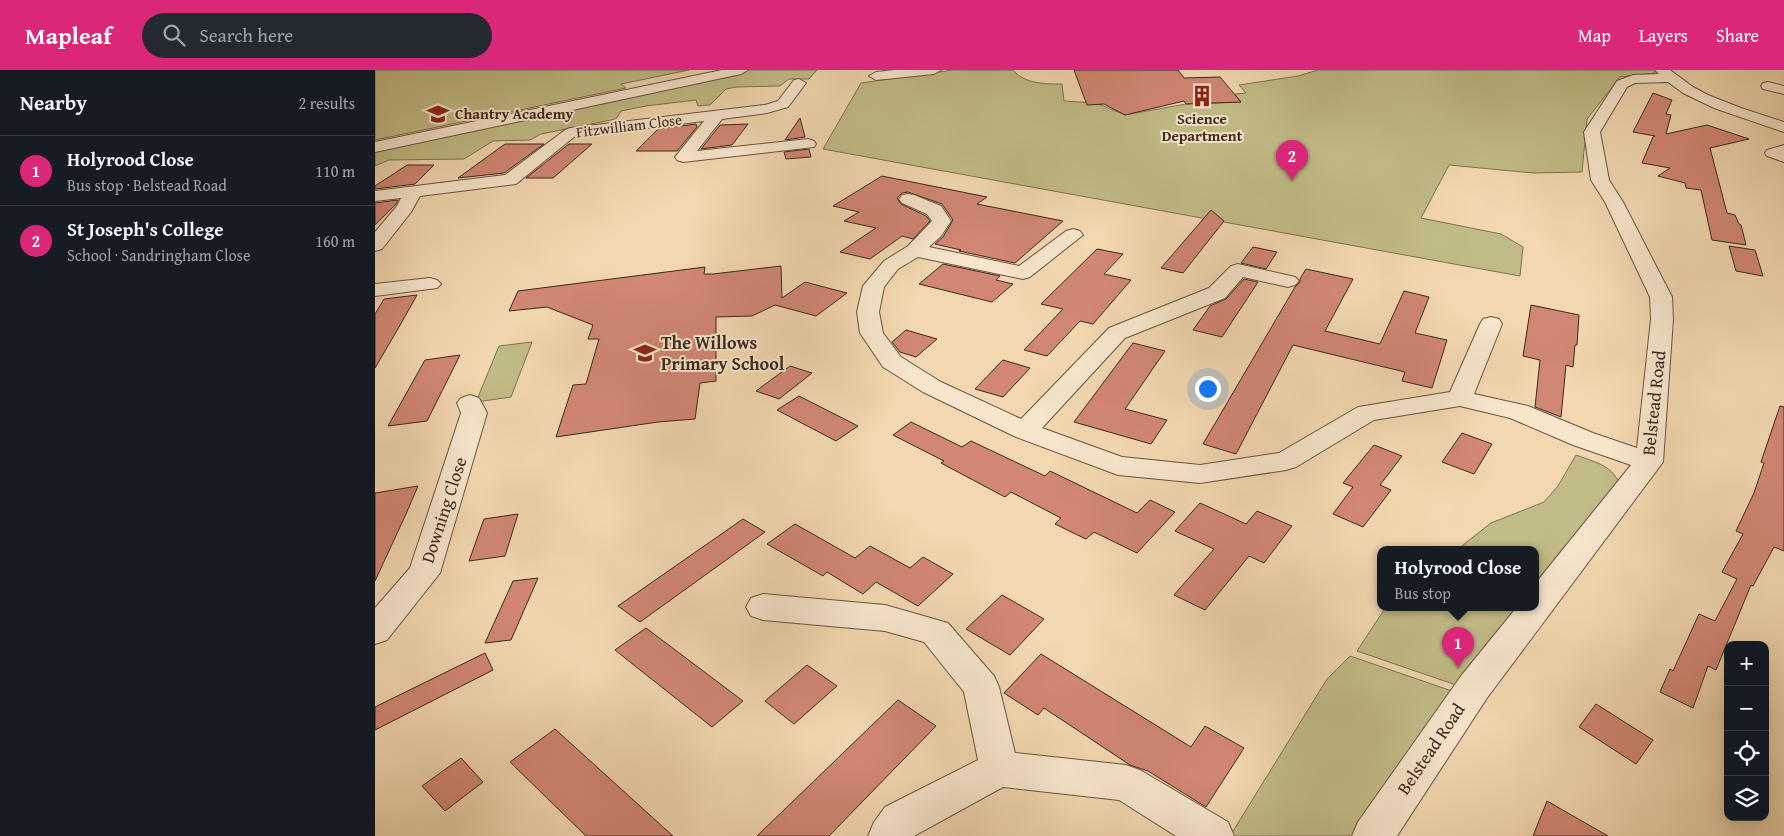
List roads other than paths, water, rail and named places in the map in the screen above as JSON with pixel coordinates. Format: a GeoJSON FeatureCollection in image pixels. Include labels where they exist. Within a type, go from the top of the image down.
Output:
{"type":"FeatureCollection","features":[{"type":"Feature","properties":{"kind":"street"},"geometry":{"type":"LineString","coordinates":[[375,147],[741,70]]}},
{"type":"Feature","properties":{"kind":"street"},"geometry":{"type":"LineString","coordinates":[[876,76],[934,70]]}},
{"type":"Feature","properties":{"kind":"street"},"geometry":{"type":"LineString","coordinates":[[1666,74],[1686,89],[1746,116],[1784,127]]}},
{"type":"Feature","properties":{"kind":"street","name":"Belstead Road"},"geometry":{"type":"LineString","coordinates":[[1539,603],[1649,462],[1662,319],[1661,297],[1614,202],[1600,180],[1592,132],[1622,84],[1633,79],[1666,74]]}},
{"type":"Feature","properties":{"kind":"street","name":"Fitzwilliam Close"},"geometry":{"type":"LineString","coordinates":[[375,196],[510,180],[570,133],[767,109],[783,104],[799,83]]}},
{"type":"Feature","properties":{"kind":"street"},"geometry":{"type":"LineString","coordinates":[[1768,86],[1784,90]]}},
{"type":"Feature","properties":{"kind":"street"},"geometry":{"type":"LineString","coordinates":[[1746,116],[1771,109]]}},
{"type":"Feature","properties":{"kind":"street"},"geometry":{"type":"LineString","coordinates":[[670,170],[717,115]]}},
{"type":"Feature","properties":{"kind":"street"},"geometry":{"type":"LineString","coordinates":[[683,157],[808,144]]}},
{"type":"Feature","properties":{"kind":"street"},"geometry":{"type":"LineString","coordinates":[[1784,150],[1773,153],[1784,157]]}},
{"type":"Feature","properties":{"kind":"street"},"geometry":{"type":"LineString","coordinates":[[375,245],[405,208],[413,192]]}},
{"type":"Feature","properties":{"kind":"street"},"geometry":{"type":"LineString","coordinates":[[908,199],[934,210],[942,221],[934,232],[915,250],[891,265],[874,286],[868,312],[872,333],[892,362],[932,387],[1025,431],[1118,466],[1200,474],[1286,461],[1367,413],[1460,398],[1519,412],[1583,439],[1649,462]]}},
{"type":"Feature","properties":{"kind":"street"},"geometry":{"type":"LineString","coordinates":[[915,250],[1023,273],[1073,235]]}},
{"type":"Feature","properties":{"kind":"street"},"geometry":{"type":"LineString","coordinates":[[1025,431],[1117,333],[1217,293],[1238,270],[1288,281]]}},
{"type":"Feature","properties":{"kind":"street"},"geometry":{"type":"LineString","coordinates":[[375,290],[430,284]]}},
{"type":"Feature","properties":{"kind":"street"},"geometry":{"type":"LineString","coordinates":[[1460,398],[1491,324]]}},
{"type":"Feature","properties":{"kind":"street","name":"Downing Close"},"geometry":{"type":"LineString","coordinates":[[375,631],[424,573],[474,413],[470,403]]}},
{"type":"Feature","properties":{"kind":"street"},"geometry":{"type":"LineString","coordinates":[[763,607],[885,618],[936,632],[981,687],[999,769]]}},
{"type":"Feature","properties":{"kind":"street","name":"Belstead Road"},"geometry":{"type":"LineString","coordinates":[[1373,836],[1474,687],[1533,611]]}},
{"type":"Feature","properties":{"kind":"street"},"geometry":{"type":"LineString","coordinates":[[889,836],[899,821],[999,769],[1126,783],[1213,836]]}},
{"type":"Feature","properties":{"kind":"place","name":"Science Department"},"geometry":{"type":"Point","coordinates":[1202,96]}},
{"type":"Feature","properties":{"kind":"place","name":"Chantry Academy"},"geometry":{"type":"Point","coordinates":[438,114]}},
{"type":"Feature","properties":{"kind":"place","name":"St Joseph's College"},"geometry":{"type":"Point","coordinates":[1292,181]}},
{"type":"Feature","properties":{"kind":"place","name":"The Willows Primary School"},"geometry":{"type":"Point","coordinates":[645,353]}},
{"type":"Feature","properties":{"kind":"place","name":"Holyrood Close"},"geometry":{"type":"Point","coordinates":[1458,668]}}]}
